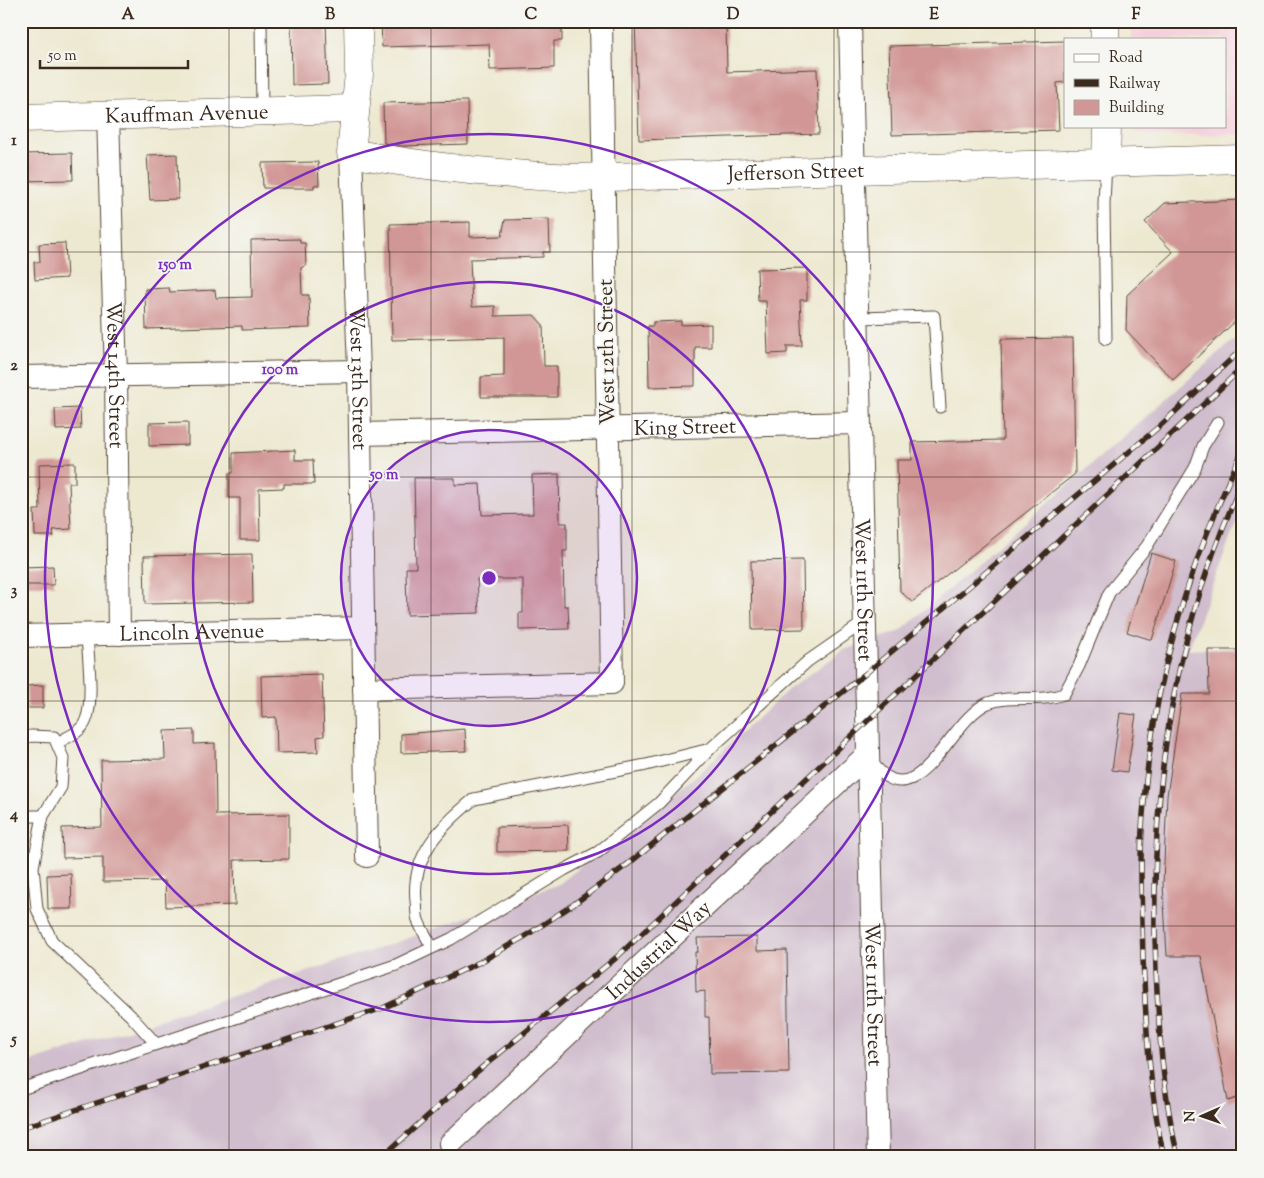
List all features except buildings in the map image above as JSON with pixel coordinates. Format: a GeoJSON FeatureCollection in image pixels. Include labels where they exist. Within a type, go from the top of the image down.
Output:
{"type":"FeatureCollection","features":[{"type":"Feature","properties":{"kind":"street","name":"West 13th Street"},"geometry":{"type":"LineString","coordinates":[[358,21],[359,74],[351,153],[359,371],[367,856]]}},
{"type":"Feature","properties":{"kind":"street","name":"West 12th Street"},"geometry":{"type":"LineString","coordinates":[[364,689],[612,683],[601,21]]}},
{"type":"Feature","properties":{"kind":"street","name":"West 11th Street"},"geometry":{"type":"LineString","coordinates":[[850,21],[878,1157]]}},
{"type":"Feature","properties":{"kind":"street"},"geometry":{"type":"LineString","coordinates":[[1105,21],[1105,38]]}},
{"type":"Feature","properties":{"kind":"street","name":"Kauffman Avenue"},"geometry":{"type":"LineString","coordinates":[[21,118],[354,109]]}},
{"type":"Feature","properties":{"kind":"street","name":"West 14th Street"},"geometry":{"type":"LineString","coordinates":[[108,116],[116,375],[119,634]]}},
{"type":"Feature","properties":{"kind":"street"},"geometry":{"type":"LineString","coordinates":[[1106,162],[1107,128]]}},
{"type":"Feature","properties":{"kind":"street","name":"Jefferson Street"},"geometry":{"type":"LineString","coordinates":[[351,153],[472,172],[572,178],[1243,159]]}},
{"type":"Feature","properties":{"kind":"street"},"geometry":{"type":"LineString","coordinates":[[21,377],[359,371]]}},
{"type":"Feature","properties":{"kind":"street","name":"King Street"},"geometry":{"type":"LineString","coordinates":[[360,434],[860,423]]}},
{"type":"Feature","properties":{"kind":"street","name":"Lincoln Avenue"},"geometry":{"type":"LineString","coordinates":[[21,636],[363,628]]}},
{"type":"Feature","properties":{"kind":"street","name":"Industrial Way"},"geometry":{"type":"LineString","coordinates":[[450,1144],[867,756]]}},
{"type":"Feature","properties":{"kind":"lane"},"geometry":{"type":"LineString","coordinates":[[261,21],[262,112]]}},
{"type":"Feature","properties":{"kind":"lane"},"geometry":{"type":"LineString","coordinates":[[1106,162],[1104,204],[1106,338]]}},
{"type":"Feature","properties":{"kind":"lane"},"geometry":{"type":"LineString","coordinates":[[857,318],[934,316],[940,407]]}},
{"type":"Feature","properties":{"kind":"lane"},"geometry":{"type":"LineString","coordinates":[[867,756],[881,775],[892,780],[905,782],[919,774],[969,716],[987,704],[1008,698],[1052,699],[1064,694],[1079,666],[1109,593],[1146,546],[1195,468],[1203,446],[1218,422]]}},
{"type":"Feature","properties":{"kind":"lane"},"geometry":{"type":"LineString","coordinates":[[21,1089],[396,965],[432,947],[598,852],[659,803],[710,749],[808,661],[864,622]]}},
{"type":"Feature","properties":{"kind":"lane"},"geometry":{"type":"LineString","coordinates":[[57,743],[76,732],[86,720],[90,695],[87,635]]}},
{"type":"Feature","properties":{"kind":"lane"},"geometry":{"type":"LineString","coordinates":[[21,738],[31,736],[54,737],[63,758],[61,787],[43,816],[33,868],[37,909],[52,941],[131,1016],[156,1044]]}},
{"type":"Feature","properties":{"kind":"lane"},"geometry":{"type":"LineString","coordinates":[[432,947],[418,920],[415,890],[418,863],[430,844],[448,823],[474,798],[646,766],[710,749]]}},
{"type":"Feature","properties":{"kind":"lane"},"geometry":{"type":"LineString","coordinates":[[21,816],[43,816]]}},
{"type":"Feature","properties":{"kind":"shaded area"},"geometry":{"type":"Polygon","coordinates":[[[1131,21],[1243,21],[1243,134],[1149,136],[1137,132],[1135,128],[1226,128],[1226,38],[1131,38],[1131,21]]]}},
{"type":"Feature","properties":{"kind":"shaded area"},"geometry":{"type":"Polygon","coordinates":[[[1243,332],[1243,512],[1231,536],[1188,650],[1243,648],[1243,1157],[21,1157],[21,1065],[386,946],[559,884],[697,775],[789,689],[844,650],[901,631],[1243,332]]]}},
{"type":"Feature","properties":{"kind":"railway"},"geometry":{"type":"LineString","coordinates":[[21,1128],[383,1008],[480,962],[527,935],[574,904],[628,864],[865,674],[1161,425],[1243,348]]}},
{"type":"Feature","properties":{"kind":"railway"},"geometry":{"type":"LineString","coordinates":[[382,1157],[479,1070],[617,957],[1243,367]]}},
{"type":"Feature","properties":{"kind":"railway"},"geometry":{"type":"LineString","coordinates":[[1164,1157],[1152,1083],[1143,958],[1141,851],[1148,767],[1164,673],[1175,628],[1205,539],[1243,450]]}},
{"type":"Feature","properties":{"kind":"railway"},"geometry":{"type":"LineString","coordinates":[[1178,1157],[1165,1087],[1156,970],[1156,843],[1161,781],[1170,720],[1182,660],[1198,600],[1218,540],[1243,481]]}}]}
